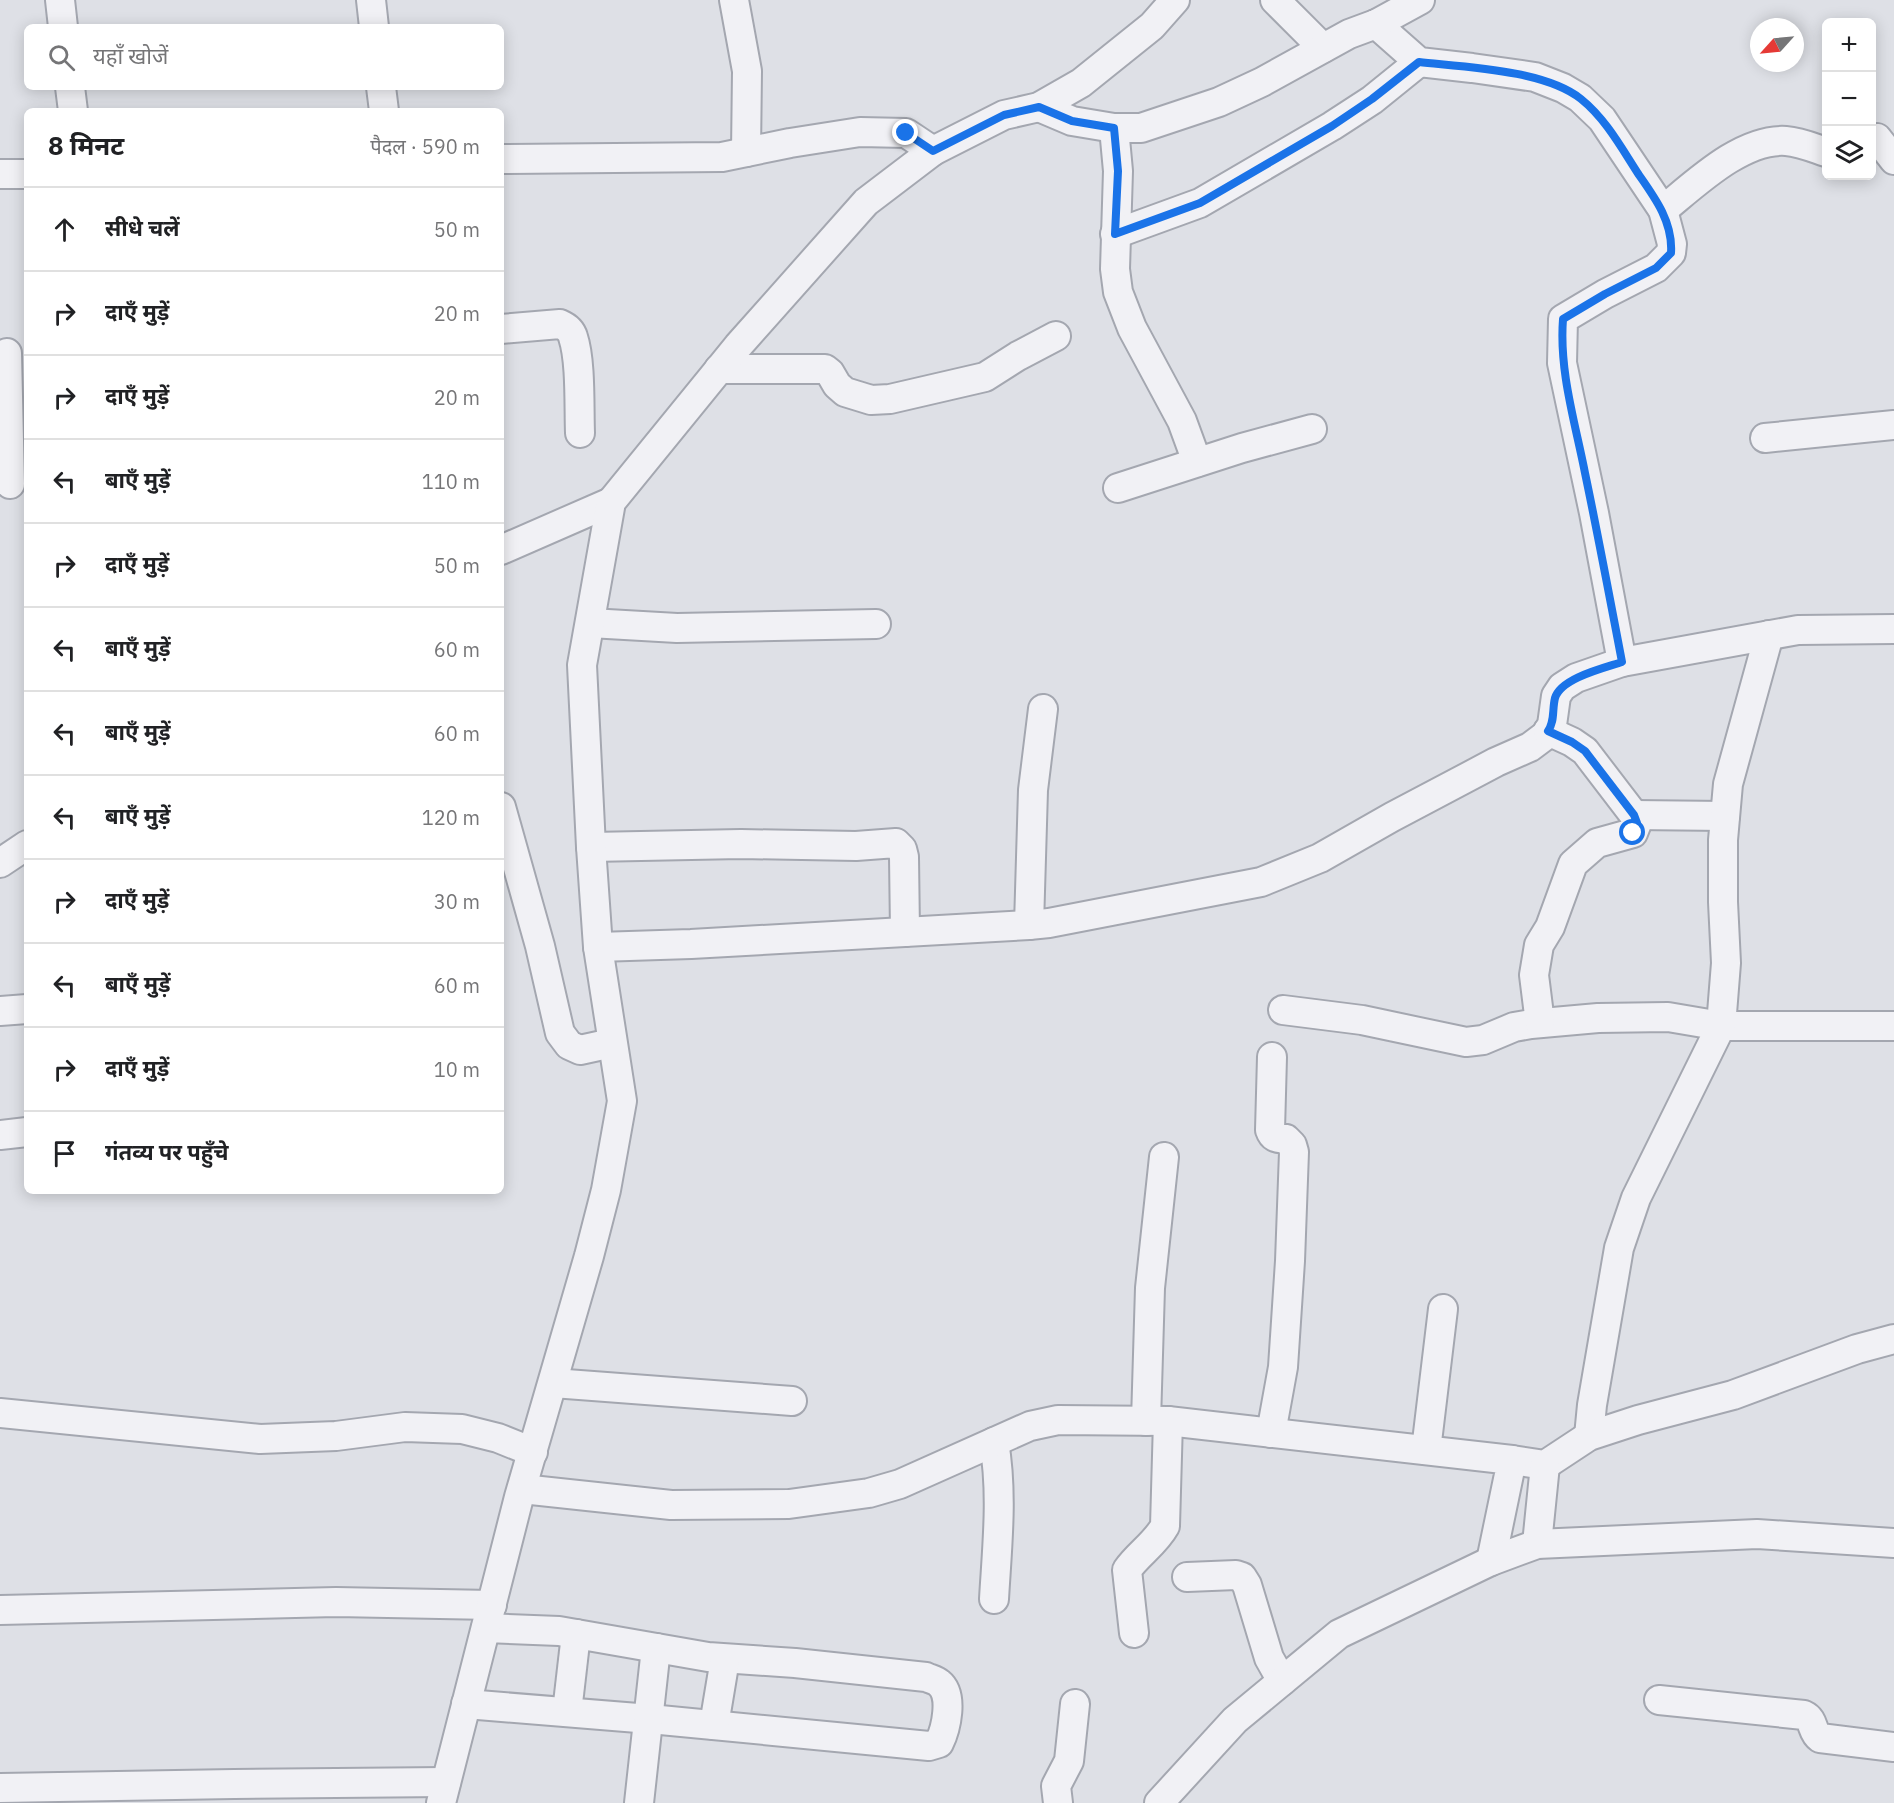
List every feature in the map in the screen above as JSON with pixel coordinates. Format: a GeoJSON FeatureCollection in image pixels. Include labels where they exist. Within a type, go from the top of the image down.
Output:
{"type":"FeatureCollection","features":[{"type":"Feature","properties":{"kind":"street"},"geometry":{"type":"LineString","coordinates":[[60,0],[63,24]]}},
{"type":"Feature","properties":{"kind":"street"},"geometry":{"type":"LineString","coordinates":[[371,0],[374,24]]}},
{"type":"Feature","properties":{"kind":"street"},"geometry":{"type":"LineString","coordinates":[[734,0],[747,71],[746,152]]}},
{"type":"Feature","properties":{"kind":"street"},"geometry":{"type":"LineString","coordinates":[[504,549],[611,502],[719,369],[866,202],[933,151],[1004,115],[1039,107],[1080,83],[1152,26],[1175,0]]}},
{"type":"Feature","properties":{"kind":"street"},"geometry":{"type":"LineString","coordinates":[[1275,0],[1323,48]]}},
{"type":"Feature","properties":{"kind":"street"},"geometry":{"type":"LineString","coordinates":[[1039,107],[1072,121],[1114,128],[1141,128],[1219,102],[1262,82],[1349,34],[1376,24],[1420,0]]}},
{"type":"Feature","properties":{"kind":"street"},"geometry":{"type":"LineString","coordinates":[[1376,24],[1419,62],[1535,78],[1563,88],[1580,98],[1602,119],[1663,210],[1672,244],[1671,253],[1656,268],[1563,319],[1563,363],[1622,662]]}},
{"type":"Feature","properties":{"kind":"street"},"geometry":{"type":"LineString","coordinates":[[1115,234],[1200,203],[1332,126],[1372,99],[1419,62]]}},
{"type":"Feature","properties":{"kind":"street"},"geometry":{"type":"LineString","coordinates":[[70,90],[73,108]]}},
{"type":"Feature","properties":{"kind":"street"},"geometry":{"type":"LineString","coordinates":[[381,90],[384,108]]}},
{"type":"Feature","properties":{"kind":"street"},"geometry":{"type":"LineString","coordinates":[[1114,128],[1118,171],[1115,234],[1115,269],[1118,292],[1132,328],[1182,421],[1197,462]]}},
{"type":"Feature","properties":{"kind":"street"},"geometry":{"type":"LineString","coordinates":[[504,159],[722,157],[860,132],[906,133],[933,151]]}},
{"type":"Feature","properties":{"kind":"street"},"geometry":{"type":"LineString","coordinates":[[1881,136],[1894,160]]}},
{"type":"Feature","properties":{"kind":"street"},"geometry":{"type":"LineString","coordinates":[[1663,210],[1720,165],[1756,146],[1784,141],[1822,151]]}},
{"type":"Feature","properties":{"kind":"street"},"geometry":{"type":"LineString","coordinates":[[0,174],[24,174]]}},
{"type":"Feature","properties":{"kind":"street"},"geometry":{"type":"LineString","coordinates":[[504,329],[560,324],[568,327],[573,335],[577,357],[580,433]]}},
{"type":"Feature","properties":{"kind":"street"},"geometry":{"type":"LineString","coordinates":[[719,369],[825,369],[845,392],[871,400],[890,399],[985,377],[1056,336]]}},
{"type":"Feature","properties":{"kind":"street"},"geometry":{"type":"LineString","coordinates":[[11,353],[12,484]]}},
{"type":"Feature","properties":{"kind":"street"},"geometry":{"type":"LineString","coordinates":[[1765,438],[1894,425]]}},
{"type":"Feature","properties":{"kind":"street"},"geometry":{"type":"LineString","coordinates":[[1118,488],[1197,462],[1312,429]]}},
{"type":"Feature","properties":{"kind":"street"},"geometry":{"type":"LineString","coordinates":[[0,1788],[226,1793],[444,1792],[522,1489],[514,1444],[553,1383],[606,1190],[622,1101],[596,1047],[598,947],[582,665],[611,502]]}},
{"type":"Feature","properties":{"kind":"street"},"geometry":{"type":"LineString","coordinates":[[590,623],[678,628],[876,624]]}},
{"type":"Feature","properties":{"kind":"street"},"geometry":{"type":"LineString","coordinates":[[598,947],[1029,925],[1261,882],[1320,858],[1392,817],[1530,747],[1552,725],[1556,696],[1562,687],[1576,678],[1622,662],[1798,630],[1894,629]]}},
{"type":"Feature","properties":{"kind":"street"},"geometry":{"type":"LineString","coordinates":[[1589,1436],[1592,1405],[1619,1248],[1636,1198],[1721,1026],[1726,963],[1723,840],[1728,784],[1769,635]]}},
{"type":"Feature","properties":{"kind":"street"},"geometry":{"type":"LineString","coordinates":[[1029,925],[1033,790],[1043,709]]}},
{"type":"Feature","properties":{"kind":"street"},"geometry":{"type":"LineString","coordinates":[[1540,1023],[1534,975],[1539,945],[1550,927],[1573,864],[1597,843],[1633,833],[1637,823],[1634,815],[1585,751],[1548,731]]}},
{"type":"Feature","properties":{"kind":"street"},"geometry":{"type":"LineString","coordinates":[[1634,815],[1725,816]]}},
{"type":"Feature","properties":{"kind":"street"},"geometry":{"type":"LineString","coordinates":[[504,818],[540,946],[560,1033],[569,1045],[596,1047]]}},
{"type":"Feature","properties":{"kind":"street"},"geometry":{"type":"LineString","coordinates":[[591,847],[741,844],[856,846],[896,843],[902,849],[904,857],[906,932]]}},
{"type":"Feature","properties":{"kind":"street"},"geometry":{"type":"LineString","coordinates":[[0,863],[24,847]]}},
{"type":"Feature","properties":{"kind":"street"},"geometry":{"type":"LineString","coordinates":[[0,1011],[24,1009]]}},
{"type":"Feature","properties":{"kind":"street"},"geometry":{"type":"LineString","coordinates":[[1283,1010],[1362,1020],[1466,1042],[1483,1040],[1514,1027],[1598,1018],[1668,1017],[1721,1026],[1894,1026]]}},
{"type":"Feature","properties":{"kind":"street"},"geometry":{"type":"LineString","coordinates":[[1271,1433],[1283,1367],[1294,1152],[1292,1145],[1286,1139],[1272,1136],[1270,1130],[1272,1056]]}},
{"type":"Feature","properties":{"kind":"street"},"geometry":{"type":"LineString","coordinates":[[0,1135],[24,1132]]}},
{"type":"Feature","properties":{"kind":"street"},"geometry":{"type":"LineString","coordinates":[[1134,1633],[1127,1570],[1159,1537],[1165,1526],[1150,1288],[1164,1157]]}},
{"type":"Feature","properties":{"kind":"street"},"geometry":{"type":"LineString","coordinates":[[1426,1450],[1443,1308]]}},
{"type":"Feature","properties":{"kind":"street"},"geometry":{"type":"LineString","coordinates":[[522,1489],[671,1505],[789,1504],[869,1493],[900,1484],[1030,1426],[1058,1420],[1157,1421],[1545,1465],[1589,1436],[1638,1420],[1733,1395],[1857,1349],[1894,1339]]}},
{"type":"Feature","properties":{"kind":"street"},"geometry":{"type":"LineString","coordinates":[[553,1383],[792,1401]]}},
{"type":"Feature","properties":{"kind":"street"},"geometry":{"type":"LineString","coordinates":[[0,1413],[260,1439],[336,1436],[405,1427],[462,1429],[514,1444]]}},
{"type":"Feature","properties":{"kind":"street"},"geometry":{"type":"LineString","coordinates":[[994,1442],[999,1504],[994,1599]]}},
{"type":"Feature","properties":{"kind":"street"},"geometry":{"type":"LineString","coordinates":[[1491,1561],[1512,1460]]}},
{"type":"Feature","properties":{"kind":"street"},"geometry":{"type":"LineString","coordinates":[[1537,1544],[1545,1465]]}},
{"type":"Feature","properties":{"kind":"street"},"geometry":{"type":"LineString","coordinates":[[1159,1803],[1235,1720],[1339,1634],[1491,1561],[1537,1544],[1757,1534],[1894,1543]]}},
{"type":"Feature","properties":{"kind":"street"},"geometry":{"type":"LineString","coordinates":[[1187,1577],[1236,1575],[1242,1577],[1247,1585],[1269,1658],[1282,1681]]}},
{"type":"Feature","properties":{"kind":"street"},"geometry":{"type":"LineString","coordinates":[[0,1610],[336,1602],[489,1617],[725,1659],[795,1663],[926,1677],[939,1683],[946,1693],[947,1712],[945,1731],[939,1743],[929,1746],[466,1704]]}},
{"type":"Feature","properties":{"kind":"street"},"geometry":{"type":"LineString","coordinates":[[567,1713],[576,1634]]}},
{"type":"Feature","properties":{"kind":"street"},"geometry":{"type":"LineString","coordinates":[[639,1803],[656,1648]]}},
{"type":"Feature","properties":{"kind":"street"},"geometry":{"type":"LineString","coordinates":[[714,1725],[725,1659]]}},
{"type":"Feature","properties":{"kind":"street"},"geometry":{"type":"LineString","coordinates":[[1659,1700],[1804,1714],[1812,1721],[1815,1733],[1820,1738],[1894,1747]]}},
{"type":"Feature","properties":{"kind":"street"},"geometry":{"type":"LineString","coordinates":[[1058,1803],[1056,1786],[1069,1761],[1075,1704]]}},
{"type":"Feature","properties":{"kind":"route"},"geometry":{"type":"LineString","coordinates":[[906,133],[933,151],[1004,115],[1039,107],[1072,121],[1114,128],[1118,171],[1115,234],[1200,203],[1332,126],[1372,99],[1419,62],[1535,78],[1563,88],[1580,98],[1602,119],[1663,210],[1672,244],[1671,253],[1656,268],[1563,319],[1563,363],[1622,662],[1576,678],[1562,687],[1556,696],[1552,725],[1548,731],[1585,751],[1634,815],[1637,823],[1633,833]]}}]}
